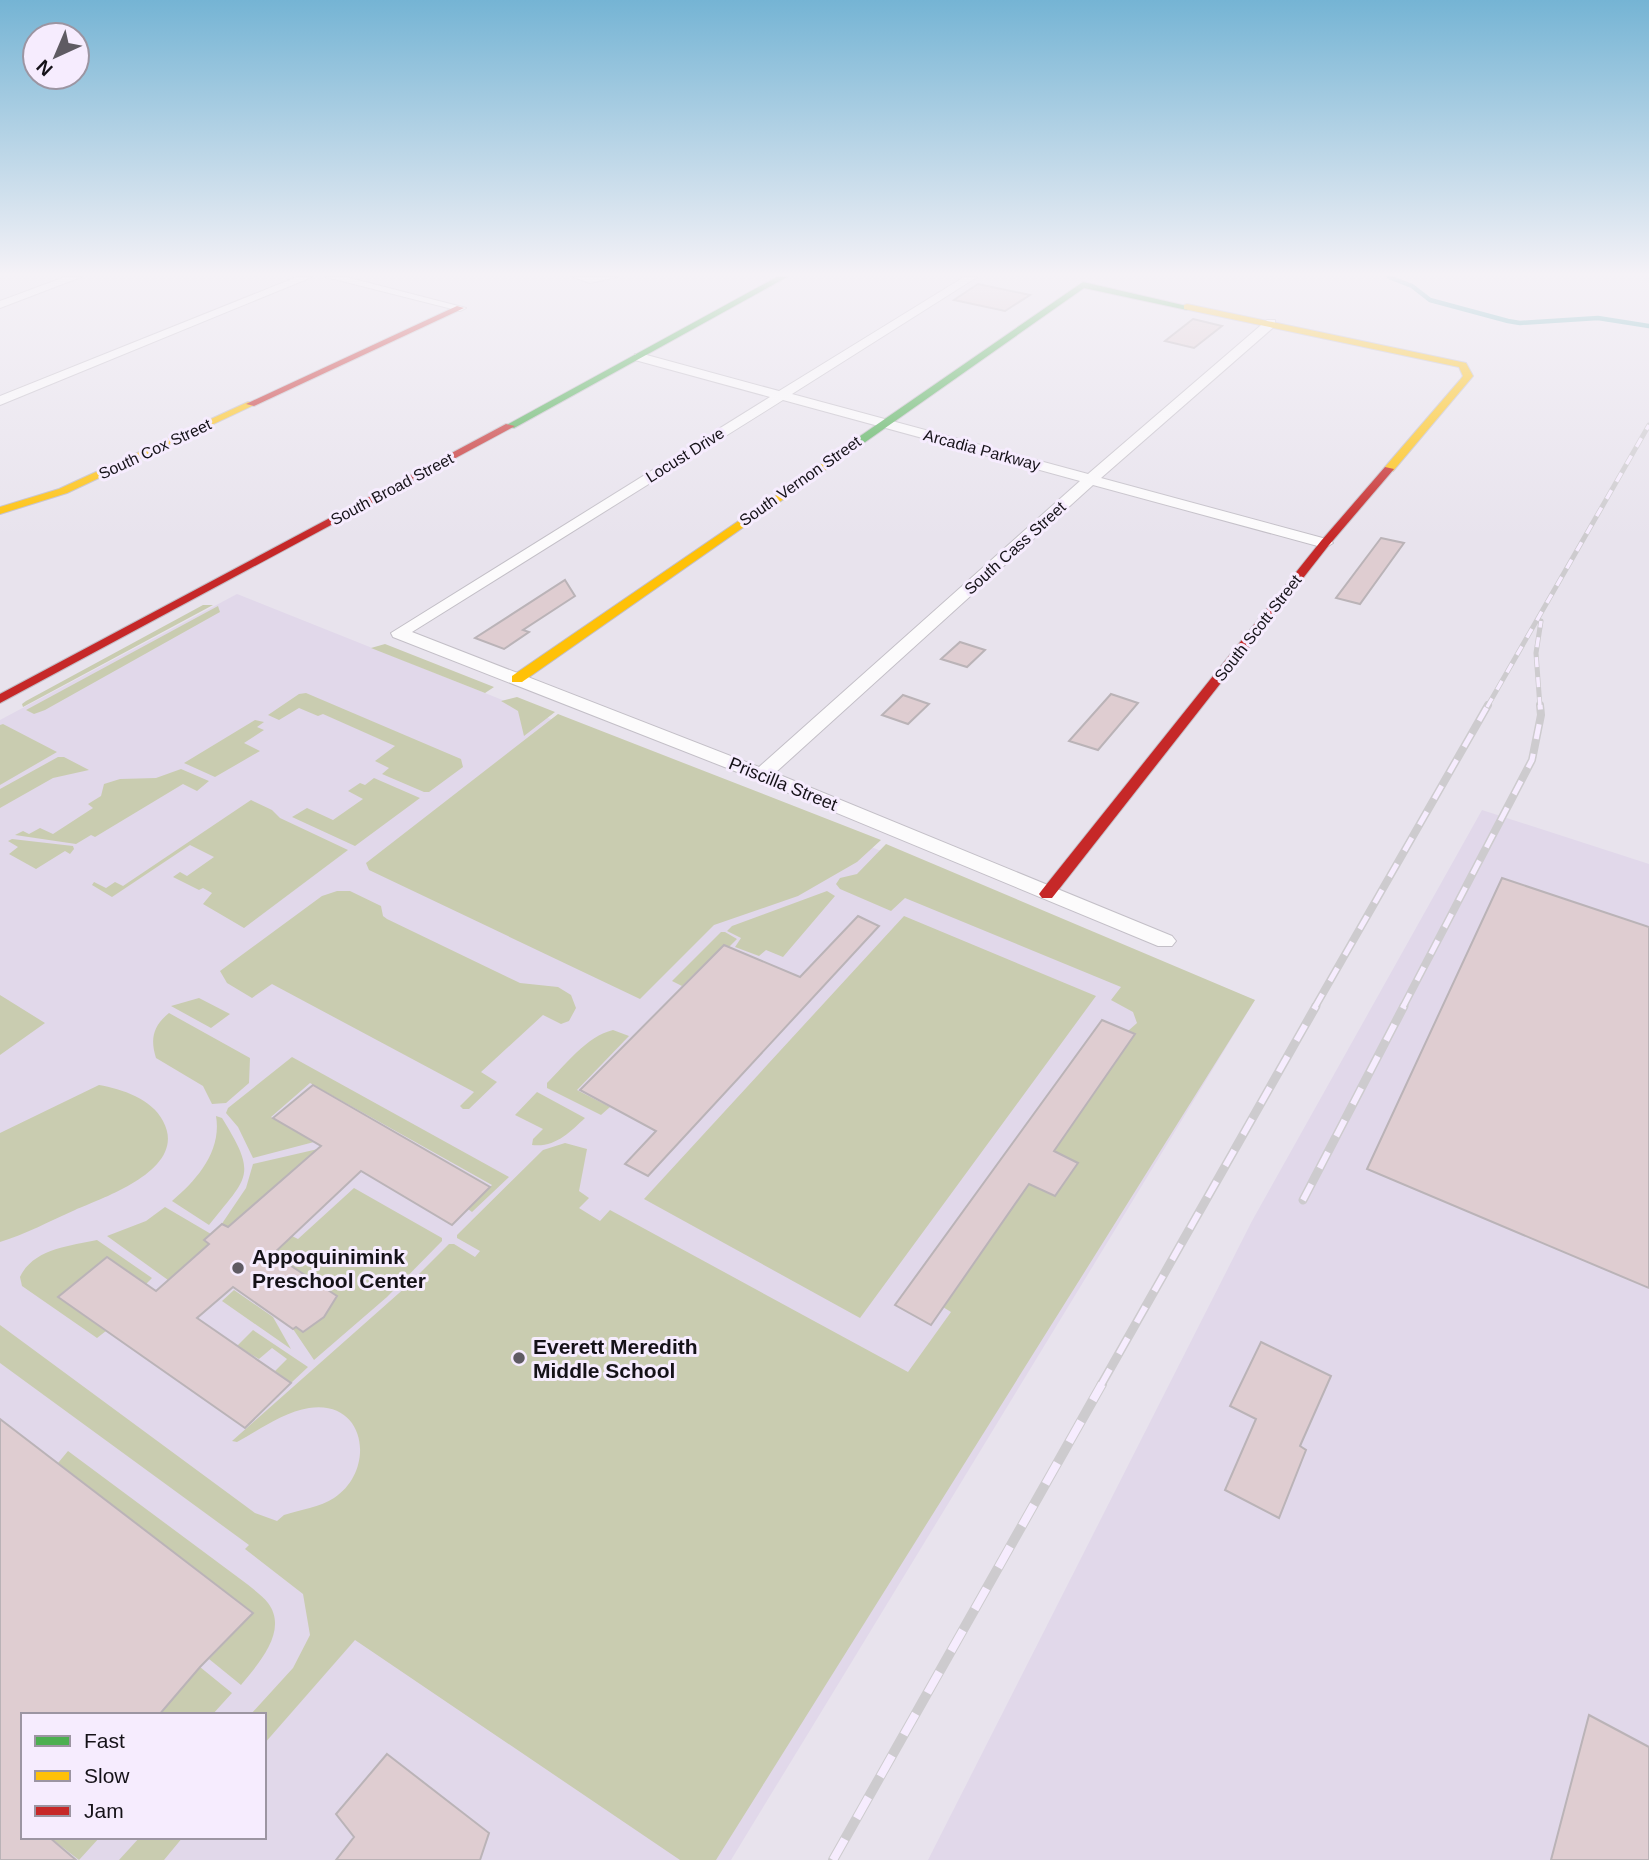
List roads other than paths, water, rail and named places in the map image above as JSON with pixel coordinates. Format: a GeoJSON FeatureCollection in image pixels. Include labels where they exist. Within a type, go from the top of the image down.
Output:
{"type":"FeatureCollection","features":[{"type":"Feature","properties":{"kind":"street"},"geometry":{"type":"LineString","coordinates":[[0,401],[92,364]]}},
{"type":"Feature","properties":{"kind":"street","name":"South Cox Street"},"geometry":{"type":"LineString","coordinates":[[0,511],[63,491],[340,364]]}},
{"type":"Feature","properties":{"kind":"street","name":"South Broad Street"},"geometry":{"type":"LineString","coordinates":[[0,699],[626,364]]}},
{"type":"Feature","properties":{"kind":"street","name":"Arcadia Parkway"},"geometry":{"type":"LineString","coordinates":[[665,364],[1325,543]]}},
{"type":"Feature","properties":{"kind":"street","name":"Locust Drive"},"geometry":{"type":"LineString","coordinates":[[399,634],[832,364]]}},
{"type":"Feature","properties":{"kind":"street","name":"South Vernon Street"},"geometry":{"type":"LineString","coordinates":[[517,679],[969,364]]}},
{"type":"Feature","properties":{"kind":"street","name":"South Cass Street"},"geometry":{"type":"LineString","coordinates":[[762,775],[1091,479],[1224,364]]}},
{"type":"Feature","properties":{"kind":"street","name":"South Scott Street"},"geometry":{"type":"LineString","coordinates":[[1047,894],[1325,543],[1464,383],[1468,376],[1463,365],[1458,364]]}},
{"type":"Feature","properties":{"kind":"street","name":"Priscilla Street"},"geometry":{"type":"LineString","coordinates":[[399,634],[762,775],[1165,941]]}},
{"type":"Feature","properties":{"kind":"railway"},"geometry":{"type":"LineString","coordinates":[[1487,707],[1649,425]]}},
{"type":"Feature","properties":{"kind":"railway"},"geometry":{"type":"LineString","coordinates":[[1540,707],[1536,653],[1541,621]]}},
{"type":"Feature","properties":{"kind":"railway"},"geometry":{"type":"LineString","coordinates":[[1315,1007],[1488,705]]}},
{"type":"Feature","properties":{"kind":"railway"},"geometry":{"type":"LineString","coordinates":[[1403,1007],[1532,760],[1541,715],[1540,705]]}},
{"type":"Feature","properties":{"kind":"railway"},"geometry":{"type":"LineString","coordinates":[[1101,1385],[1316,1006]]}},
{"type":"Feature","properties":{"kind":"railway"},"geometry":{"type":"LineString","coordinates":[[1303,1200],[1404,1006]]}},
{"type":"Feature","properties":{"kind":"railway"},"geometry":{"type":"LineString","coordinates":[[833,1860],[1102,1384]]}},
{"type":"Feature","properties":{"kind":"place","name":"Appoquinimink Preschool Center"},"geometry":{"type":"Point","coordinates":[238,1268]}},
{"type":"Feature","properties":{"kind":"place","name":"Everett Meredith Middle School"},"geometry":{"type":"Point","coordinates":[519,1358]}}]}
